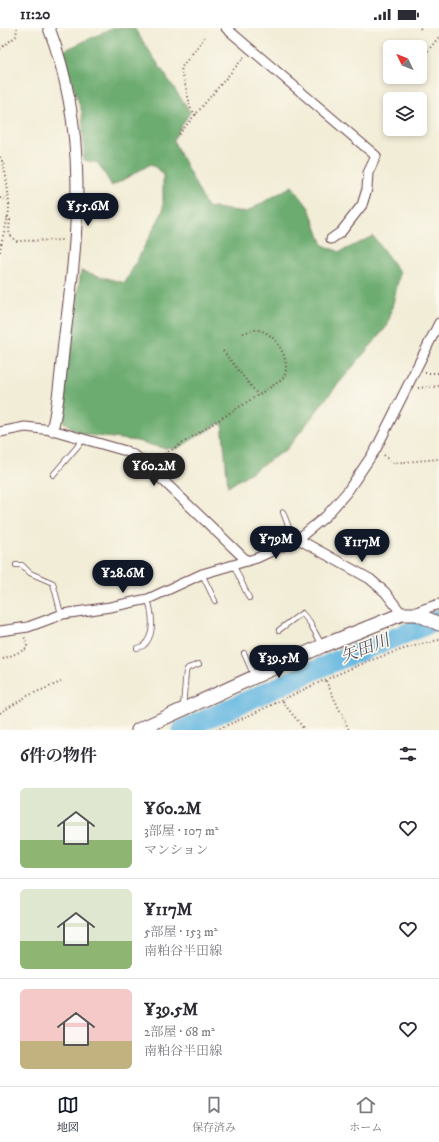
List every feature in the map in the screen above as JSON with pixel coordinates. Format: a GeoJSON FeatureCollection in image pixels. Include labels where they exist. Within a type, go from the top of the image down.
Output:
{"type":"FeatureCollection","features":[{"type":"Feature","properties":{"kind":"main road"},"geometry":{"type":"LineString","coordinates":[[138,730],[183,708],[322,646],[402,614],[417,614],[439,624]]}},
{"type":"Feature","properties":{"kind":"street"},"geometry":{"type":"LineString","coordinates":[[49,28],[73,116],[76,143],[78,198],[73,276],[52,430]]}},
{"type":"Feature","properties":{"kind":"street"},"geometry":{"type":"LineString","coordinates":[[226,28],[376,156],[368,173],[367,189],[362,205],[340,232],[332,239]]}},
{"type":"Feature","properties":{"kind":"street"},"geometry":{"type":"LineString","coordinates":[[0,630],[28,627],[61,614],[110,608],[148,599],[202,574],[234,566],[296,540],[326,516],[347,492],[376,449],[417,370],[439,323]]}},
{"type":"Feature","properties":{"kind":"street"},"geometry":{"type":"LineString","coordinates":[[0,432],[25,427],[52,430],[126,451],[146,465],[247,561]]}},
{"type":"Feature","properties":{"kind":"street"},"geometry":{"type":"LineString","coordinates":[[296,540],[370,579],[385,592],[402,614]]}},
{"type":"Feature","properties":{"kind":"street"},"geometry":{"type":"LineString","coordinates":[[417,614],[421,610],[439,604]]}},
{"type":"Feature","properties":{"kind":"lane"},"geometry":{"type":"LineString","coordinates":[[53,475],[83,440]]}},
{"type":"Feature","properties":{"kind":"lane"},"geometry":{"type":"LineString","coordinates":[[283,512],[296,540]]}},
{"type":"Feature","properties":{"kind":"lane"},"geometry":{"type":"LineString","coordinates":[[16,565],[22,565],[30,573],[52,583],[61,614]]}},
{"type":"Feature","properties":{"kind":"lane"},"geometry":{"type":"LineString","coordinates":[[234,566],[249,598]]}},
{"type":"Feature","properties":{"kind":"lane"},"geometry":{"type":"LineString","coordinates":[[202,574],[215,601]]}},
{"type":"Feature","properties":{"kind":"lane"},"geometry":{"type":"LineString","coordinates":[[137,648],[143,646],[150,637],[152,623],[148,599]]}},
{"type":"Feature","properties":{"kind":"lane"},"geometry":{"type":"LineString","coordinates":[[279,630],[302,613],[310,623],[322,646]]}},
{"type":"Feature","properties":{"kind":"lane"},"geometry":{"type":"LineString","coordinates":[[244,653],[254,676]]}},
{"type":"Feature","properties":{"kind":"lane"},"geometry":{"type":"LineString","coordinates":[[183,708],[186,671],[188,668],[199,664]]}},
{"type":"Feature","properties":{"kind":"path"},"geometry":{"type":"LineString","coordinates":[[0,49],[16,36],[17,28]]}},
{"type":"Feature","properties":{"kind":"path"},"geometry":{"type":"LineString","coordinates":[[196,115],[191,109],[181,68],[206,37]]}},
{"type":"Feature","properties":{"kind":"path"},"geometry":{"type":"LineString","coordinates":[[427,52],[439,37]]}},
{"type":"Feature","properties":{"kind":"path"},"geometry":{"type":"LineString","coordinates":[[179,134],[251,50]]}},
{"type":"Feature","properties":{"kind":"path"},"geometry":{"type":"LineString","coordinates":[[0,157],[7,183],[9,210],[0,252]]}},
{"type":"Feature","properties":{"kind":"path"},"geometry":{"type":"LineString","coordinates":[[0,198],[8,199]]}},
{"type":"Feature","properties":{"kind":"path"},"geometry":{"type":"LineString","coordinates":[[7,217],[10,220],[9,235],[18,241],[75,240]]}},
{"type":"Feature","properties":{"kind":"path"},"geometry":{"type":"LineString","coordinates":[[146,465],[284,377],[284,359],[280,346],[272,335],[256,330],[243,334]]}},
{"type":"Feature","properties":{"kind":"path"},"geometry":{"type":"LineString","coordinates":[[222,351],[258,395]]}},
{"type":"Feature","properties":{"kind":"path"},"geometry":{"type":"LineString","coordinates":[[417,370],[424,373],[439,373]]}},
{"type":"Feature","properties":{"kind":"path"},"geometry":{"type":"LineString","coordinates":[[408,387],[418,388],[439,386]]}},
{"type":"Feature","properties":{"kind":"path"},"geometry":{"type":"LineString","coordinates":[[376,449],[382,452],[392,464],[439,458]]}},
{"type":"Feature","properties":{"kind":"path"},"geometry":{"type":"LineString","coordinates":[[216,730],[283,701],[326,680],[398,650],[439,640]]}},
{"type":"Feature","properties":{"kind":"path"},"geometry":{"type":"LineString","coordinates":[[326,680],[350,730]]}},
{"type":"Feature","properties":{"kind":"path"},"geometry":{"type":"LineString","coordinates":[[0,713],[27,696],[61,682]]}},
{"type":"Feature","properties":{"kind":"path"},"geometry":{"type":"LineString","coordinates":[[283,701],[304,730]]}},
{"type":"Feature","properties":{"kind":"green space"},"geometry":{"type":"Polygon","coordinates":[[[113,28],[134,28],[190,112],[173,140],[207,207],[246,212],[292,186],[309,208],[323,245],[340,252],[373,236],[400,273],[388,325],[329,395],[287,449],[228,487],[222,422],[176,449],[162,448],[137,441],[80,434],[59,418],[81,271],[125,283],[163,211],[163,173],[151,164],[112,186],[98,163],[84,160],[82,112],[61,52],[113,28]]]}},
{"type":"Feature","properties":{"kind":"waterway","name":"矢田川"},"geometry":{"type":"LineString","coordinates":[[182,730],[331,663],[439,620]]}}]}
